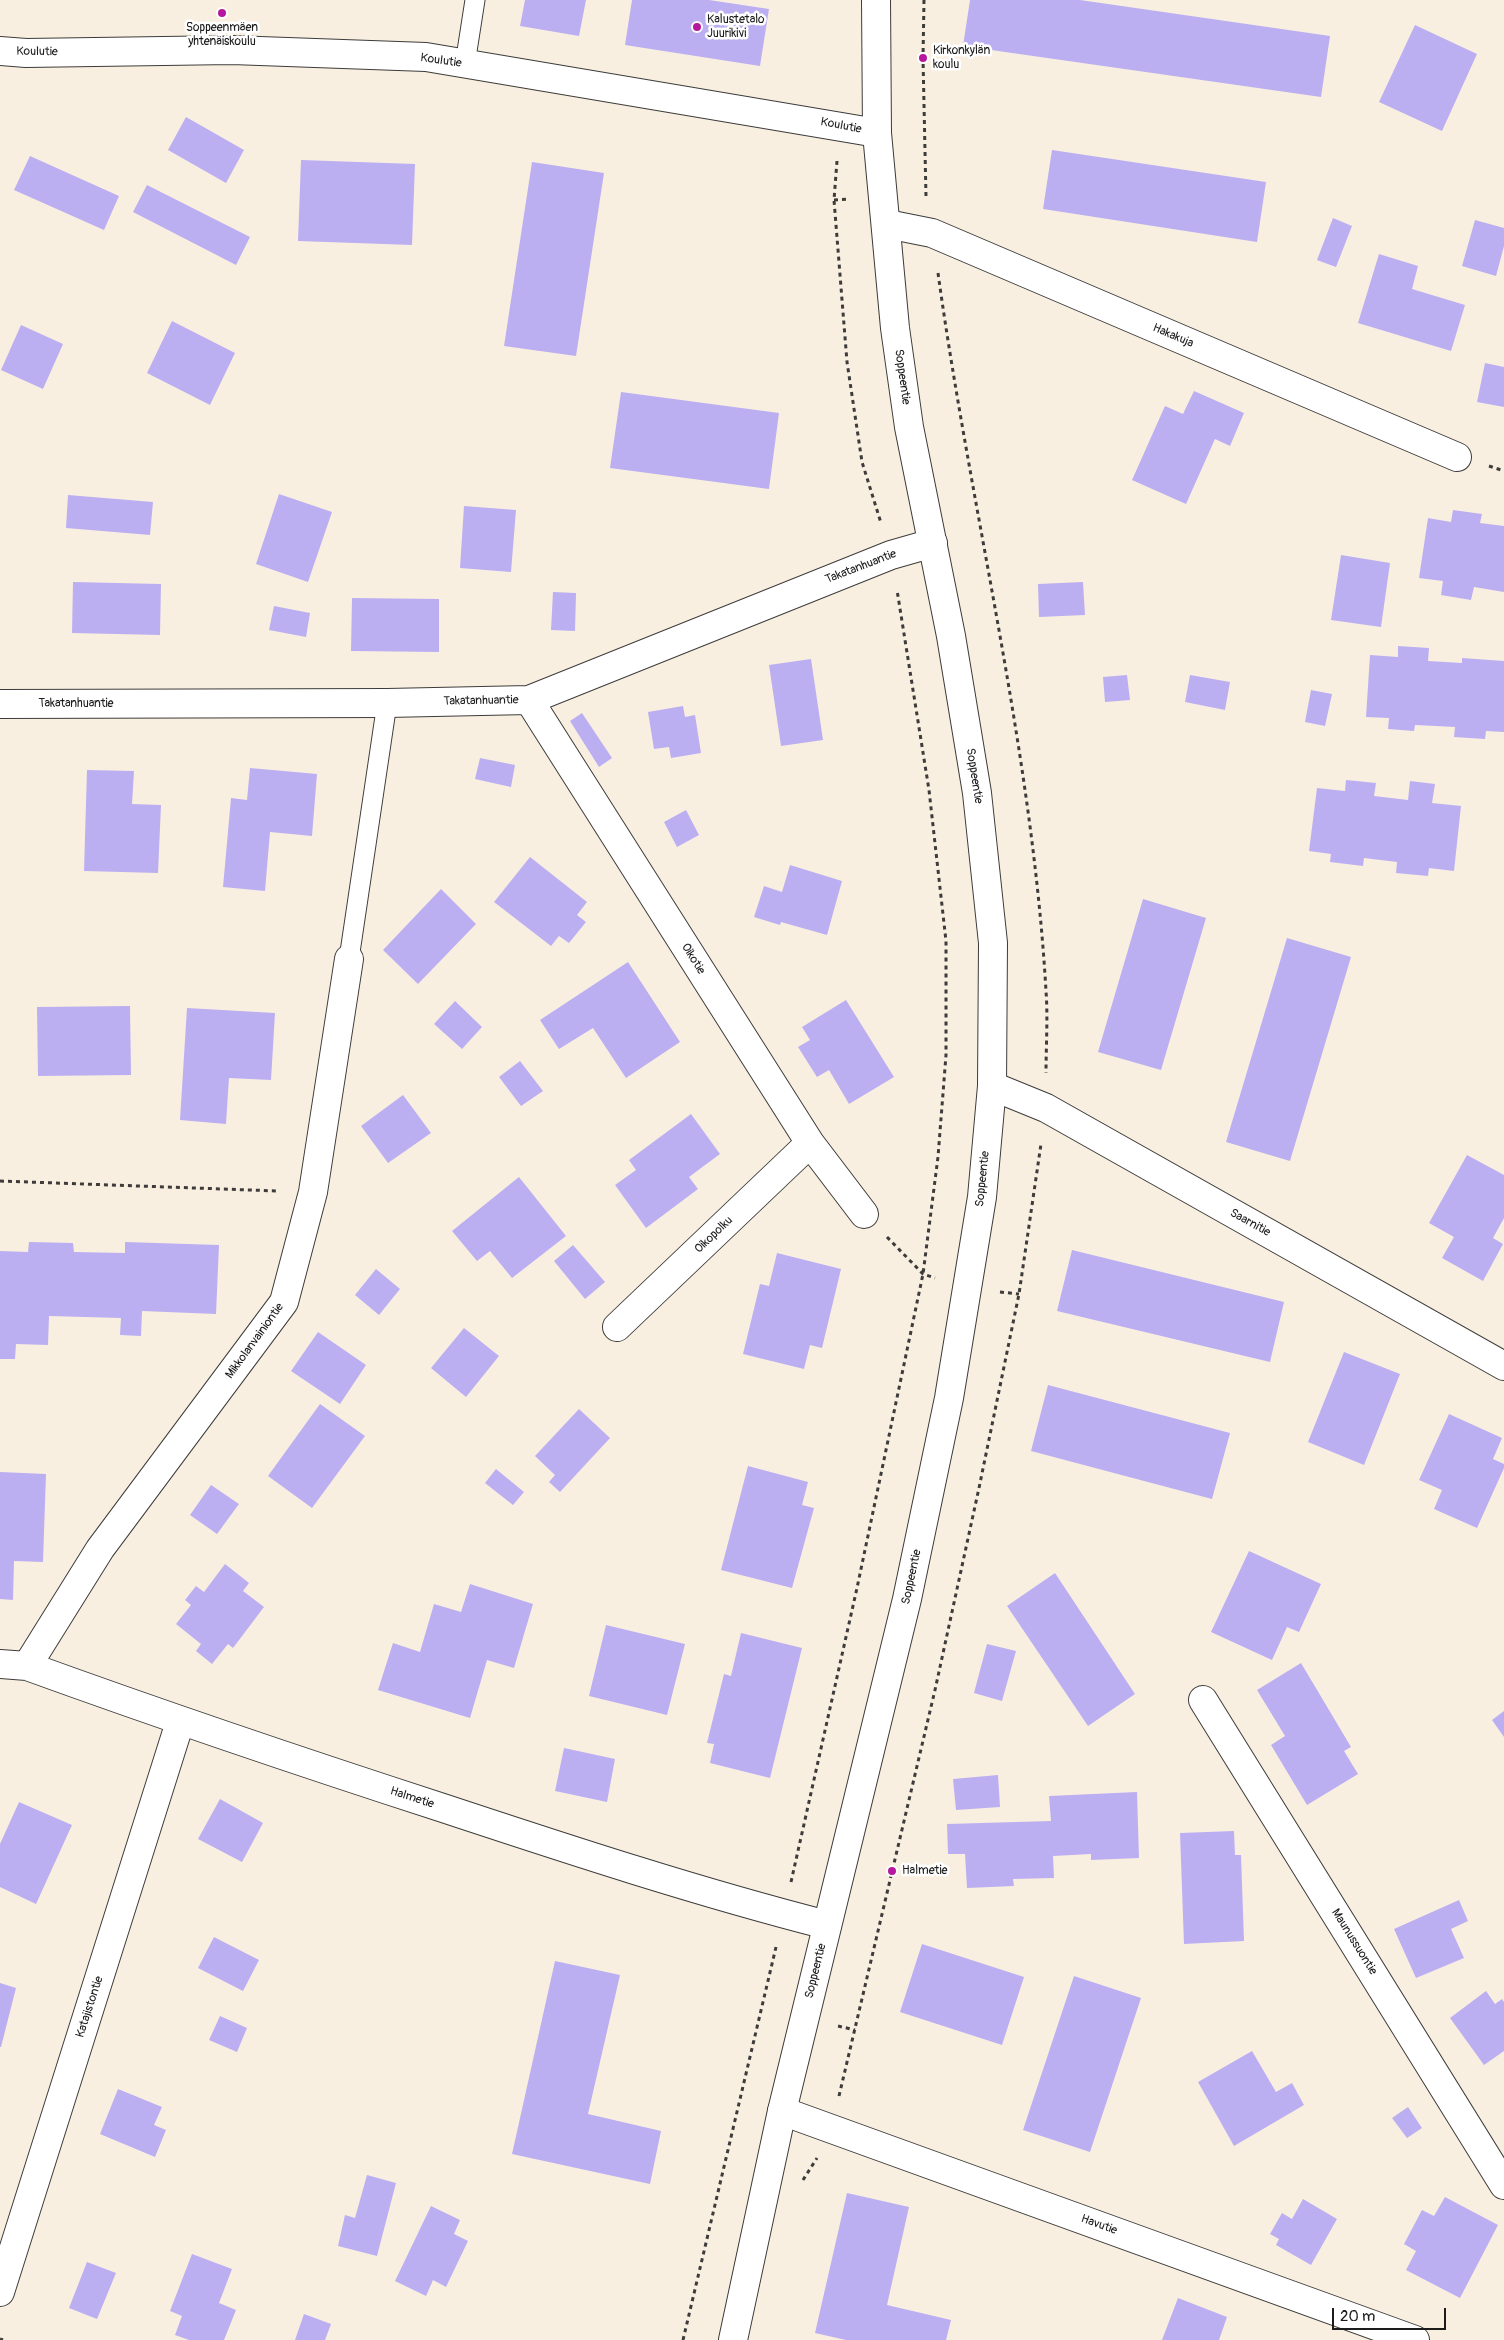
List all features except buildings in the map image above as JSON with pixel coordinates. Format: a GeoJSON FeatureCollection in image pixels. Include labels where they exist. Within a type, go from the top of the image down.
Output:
{"type":"FeatureCollection","features":[{"type":"Feature","properties":{"kind":"street","name":"Soppeentie"},"geometry":{"type":"LineString","coordinates":[[733,2340],[782,2111],[905,1609],[949,1398],[982,1197],[992,1086],[993,943],[977,793],[933,543],[909,427],[895,328],[887,224],[877,133],[876,0]]}},
{"type":"Feature","properties":{"kind":"street","name":"Koulutie"},"geometry":{"type":"LineString","coordinates":[[0,51],[26,54],[232,50],[426,57],[877,133]]}},
{"type":"Feature","properties":{"kind":"street","name":"Hakakuja"},"geometry":{"type":"LineString","coordinates":[[887,224],[932,233],[1457,457]]}},
{"type":"Feature","properties":{"kind":"street","name":"Takatanhuantie"},"geometry":{"type":"LineString","coordinates":[[0,704],[387,703],[529,700],[882,558],[933,543]]}},
{"type":"Feature","properties":{"kind":"street","name":"Oikotie"},"geometry":{"type":"LineString","coordinates":[[529,700],[810,1143],[864,1214]]}},
{"type":"Feature","properties":{"kind":"street","name":"Mikkolanvainiontie"},"geometry":{"type":"LineString","coordinates":[[27,1666],[100,1549],[284,1302],[313,1192],[349,958]]}},
{"type":"Feature","properties":{"kind":"street","name":"Saarnitie"},"geometry":{"type":"LineString","coordinates":[[992,1086],[1046,1108],[1504,1366]]}},
{"type":"Feature","properties":{"kind":"street","name":"Oikopolku"},"geometry":{"type":"LineString","coordinates":[[617,1327],[810,1143]]}},
{"type":"Feature","properties":{"kind":"street","name":"Halmetie"},"geometry":{"type":"LineString","coordinates":[[0,1664],[27,1666],[180,1722],[560,1847],[784,1914],[828,1925]]}},
{"type":"Feature","properties":{"kind":"street","name":"Maunussuontie"},"geometry":{"type":"LineString","coordinates":[[1203,1700],[1500,2168]]}},
{"type":"Feature","properties":{"kind":"street","name":"Katajistontie"},"geometry":{"type":"LineString","coordinates":[[0,2292],[180,1722]]}},
{"type":"Feature","properties":{"kind":"street","name":"Havutie"},"geometry":{"type":"LineString","coordinates":[[782,2111],[1415,2340]]}},
{"type":"Feature","properties":{"kind":"lane"},"geometry":{"type":"LineString","coordinates":[[465,64],[475,0]]}},
{"type":"Feature","properties":{"kind":"lane"},"geometry":{"type":"LineString","coordinates":[[349,958],[387,703]]}},
{"type":"Feature","properties":{"kind":"path"},"geometry":{"type":"LineString","coordinates":[[0,1181],[313,1192]]}},
{"type":"Feature","properties":{"kind":"path"},"geometry":{"type":"LineString","coordinates":[[864,1214],[923,1274]]}},
{"type":"Feature","properties":{"kind":"place","name":"Soppeenmäen yhtenäiskoulu"},"geometry":{"type":"Point","coordinates":[222,13]}},
{"type":"Feature","properties":{"kind":"place","name":"Kalustetalo Juurikivi"},"geometry":{"type":"Point","coordinates":[697,27]}},
{"type":"Feature","properties":{"kind":"place","name":"Kirkonkylän koulu"},"geometry":{"type":"Point","coordinates":[923,58]}},
{"type":"Feature","properties":{"kind":"place","name":"Halmetie"},"geometry":{"type":"Point","coordinates":[892,1871]}}]}
